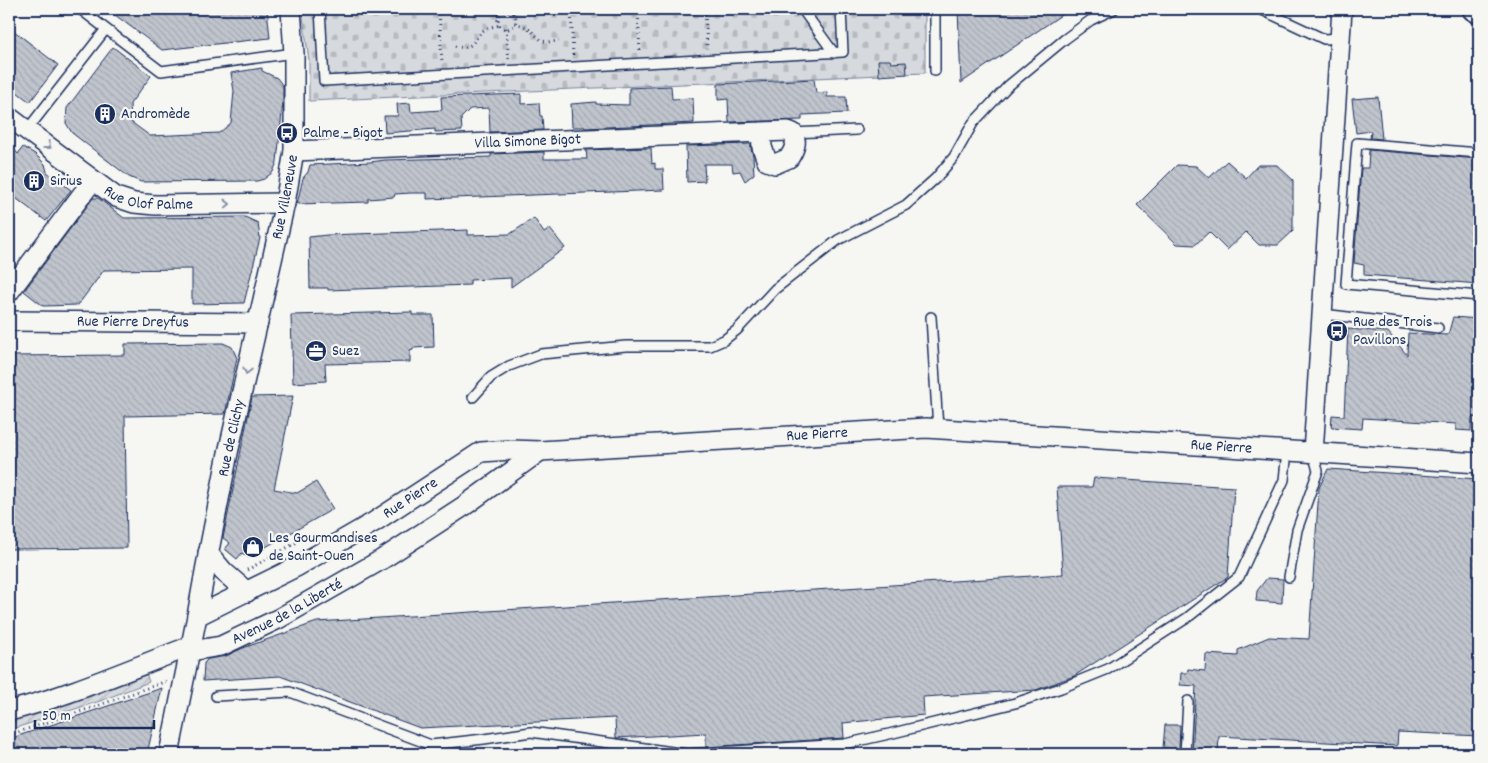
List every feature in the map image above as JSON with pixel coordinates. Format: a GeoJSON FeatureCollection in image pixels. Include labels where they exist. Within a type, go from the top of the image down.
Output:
{"type":"FeatureCollection","features":[{"type":"Feature","properties":{"kind":"street","name":"Rue Villeneuve"},"geometry":{"type":"LineString","coordinates":[[258,324],[285,203],[294,151],[294,53],[291,9]]}},
{"type":"Feature","properties":{"kind":"street"},"geometry":{"type":"LineString","coordinates":[[1314,453],[1342,9]]}},
{"type":"Feature","properties":{"kind":"street"},"geometry":{"type":"LineString","coordinates":[[1474,9],[1479,12]]}},
{"type":"Feature","properties":{"kind":"street","name":"Rue Olof Palme"},"geometry":{"type":"LineString","coordinates":[[9,117],[116,197],[134,203],[155,205],[285,203]]}},
{"type":"Feature","properties":{"kind":"street","name":"Villa Simone Bigot"},"geometry":{"type":"LineString","coordinates":[[294,151],[788,131],[793,133]]}},
{"type":"Feature","properties":{"kind":"street"},"geometry":{"type":"LineString","coordinates":[[761,132],[764,154],[768,161],[776,164],[789,158],[796,138],[793,133]]}},
{"type":"Feature","properties":{"kind":"street"},"geometry":{"type":"LineString","coordinates":[[9,292],[93,180]]}},
{"type":"Feature","properties":{"kind":"street","name":"Rue Pierre Dreyfus"},"geometry":{"type":"LineString","coordinates":[[9,321],[258,324]]}},
{"type":"Feature","properties":{"kind":"street","name":"Rue de Clichy"},"geometry":{"type":"LineString","coordinates":[[168,754],[228,453],[258,324]]}},
{"type":"Feature","properties":{"kind":"street","name":"Rue Pierre"},"geometry":{"type":"LineString","coordinates":[[197,616],[296,567],[374,522],[481,452],[540,451],[938,428],[1479,464]]}},
{"type":"Feature","properties":{"kind":"street","name":"Avenue de la Liberté"},"geometry":{"type":"LineString","coordinates":[[9,711],[98,681],[191,646],[197,650],[221,646],[278,619],[381,560],[464,506],[540,451]]}},
{"type":"Feature","properties":{"kind":"street"},"geometry":{"type":"LineString","coordinates":[[208,553],[247,592]]}},
{"type":"Feature","properties":{"kind":"lane"},"geometry":{"type":"LineString","coordinates":[[80,9],[161,71],[294,53]]}},
{"type":"Feature","properties":{"kind":"lane"},"geometry":{"type":"LineString","coordinates":[[320,9],[324,81],[843,52],[841,9]]}},
{"type":"Feature","properties":{"kind":"lane"},"geometry":{"type":"LineString","coordinates":[[802,9],[834,52]]}},
{"type":"Feature","properties":{"kind":"lane"},"geometry":{"type":"LineString","coordinates":[[935,9],[935,71]]}},
{"type":"Feature","properties":{"kind":"lane"},"geometry":{"type":"LineString","coordinates":[[473,397],[491,376],[509,366],[541,354],[626,346],[710,346],[724,340],[737,330],[775,289],[838,240],[906,205],[936,178],[954,157],[973,123],[1008,86],[1078,29],[1091,20],[1114,9]]}},
{"type":"Feature","properties":{"kind":"lane"},"geometry":{"type":"LineString","coordinates":[[1260,9],[1324,39],[1340,38]]}},
{"type":"Feature","properties":{"kind":"lane"},"geometry":{"type":"LineString","coordinates":[[27,130],[106,29]]}},
{"type":"Feature","properties":{"kind":"lane"},"geometry":{"type":"LineString","coordinates":[[793,133],[857,130]]}},
{"type":"Feature","properties":{"kind":"lane"},"geometry":{"type":"LineString","coordinates":[[1479,153],[1358,142],[1346,284],[1479,296]]}},
{"type":"Feature","properties":{"kind":"lane"},"geometry":{"type":"LineString","coordinates":[[1322,314],[1438,328]]}},
{"type":"Feature","properties":{"kind":"lane"},"geometry":{"type":"LineString","coordinates":[[931,317],[938,428]]}},
{"type":"Feature","properties":{"kind":"lane"},"geometry":{"type":"LineString","coordinates":[[216,696],[290,692],[431,745],[484,740],[531,732],[687,754],[845,744],[889,734],[1015,703],[1061,688],[1108,669],[1186,618],[1239,577],[1284,480],[1287,451]]}},
{"type":"Feature","properties":{"kind":"lane"},"geometry":{"type":"LineString","coordinates":[[1288,577],[1297,530],[1318,471],[1314,453]]}},
{"type":"Feature","properties":{"kind":"lane"},"geometry":{"type":"LineString","coordinates":[[1186,754],[1188,702]]}},
{"type":"Feature","properties":{"kind":"path"},"geometry":{"type":"LineString","coordinates":[[439,9],[442,74]]}},
{"type":"Feature","properties":{"kind":"path"},"geometry":{"type":"LineString","coordinates":[[483,9],[500,15]]}},
{"type":"Feature","properties":{"kind":"path"},"geometry":{"type":"LineString","coordinates":[[512,13],[525,9]]}},
{"type":"Feature","properties":{"kind":"path"},"geometry":{"type":"LineString","coordinates":[[571,9],[573,67]]}},
{"type":"Feature","properties":{"kind":"path"},"geometry":{"type":"LineString","coordinates":[[638,9],[641,63]]}},
{"type":"Feature","properties":{"kind":"path"},"geometry":{"type":"LineString","coordinates":[[705,9],[708,60]]}},
{"type":"Feature","properties":{"kind":"path"},"geometry":{"type":"LineString","coordinates":[[455,46],[466,47],[477,40],[485,29],[500,25],[510,28],[516,19],[512,13],[506,10],[500,15],[498,22],[500,25]]}},
{"type":"Feature","properties":{"kind":"path"},"geometry":{"type":"LineString","coordinates":[[515,23],[527,27],[542,40],[548,42],[559,41]]}},
{"type":"Feature","properties":{"kind":"path"},"geometry":{"type":"LineString","coordinates":[[506,28],[510,71]]}},
{"type":"Feature","properties":{"kind":"path"},"geometry":{"type":"LineString","coordinates":[[232,578],[308,536],[318,536]]}},
{"type":"Feature","properties":{"kind":"path"},"geometry":{"type":"LineString","coordinates":[[9,734],[185,675]]}},
{"type":"Feature","properties":{"kind":"green space"},"geometry":{"type":"Polygon","coordinates":[[[302,9],[925,9],[925,73],[309,101],[309,61],[302,9]]]}},
{"type":"Feature","properties":{"kind":"green space"},"geometry":{"type":"Polygon","coordinates":[[[146,673],[149,682],[100,701],[9,730],[9,720],[44,710],[146,673]]]}},
{"type":"Feature","properties":{"kind":"building"},"geometry":{"type":"Polygon","coordinates":[[[107,9],[267,9],[270,38],[162,50],[107,9]]]}},
{"type":"Feature","properties":{"kind":"building"},"geometry":{"type":"Polygon","coordinates":[[[958,9],[1070,9],[961,83],[958,9]]]}},
{"type":"Feature","properties":{"kind":"building"},"geometry":{"type":"Polygon","coordinates":[[[9,27],[58,65],[30,102],[9,86],[9,27]]]}},
{"type":"Feature","properties":{"kind":"building","name":"Andromède"},"geometry":{"type":"Polygon","coordinates":[[[113,47],[151,76],[130,104],[131,122],[150,136],[219,133],[231,123],[234,91],[231,73],[262,68],[262,71],[277,78],[283,86],[283,102],[277,162],[273,172],[264,179],[257,181],[141,182],[129,177],[72,133],[66,123],[67,108],[113,47]]]}},
{"type":"Feature","properties":{"kind":"building"},"geometry":{"type":"Polygon","coordinates":[[[878,60],[890,60],[891,63],[906,62],[907,74],[879,76],[878,60]]]}},
{"type":"Feature","properties":{"kind":"building"},"geometry":{"type":"Polygon","coordinates":[[[814,79],[816,93],[827,92],[827,97],[846,97],[847,113],[802,115],[802,120],[729,122],[728,99],[718,100],[718,84],[814,79]]]}},
{"type":"Feature","properties":{"kind":"building"},"geometry":{"type":"Polygon","coordinates":[[[671,86],[672,99],[693,98],[694,123],[572,127],[571,104],[596,102],[596,104],[629,105],[629,88],[671,86]]]}},
{"type":"Feature","properties":{"kind":"building"},"geometry":{"type":"Polygon","coordinates":[[[521,94],[521,104],[539,103],[543,130],[490,132],[489,108],[470,109],[461,118],[462,131],[435,132],[435,129],[385,133],[384,116],[398,116],[397,104],[410,103],[411,112],[442,110],[441,97],[521,94]]]}},
{"type":"Feature","properties":{"kind":"building"},"geometry":{"type":"Polygon","coordinates":[[[1378,97],[1382,139],[1370,138],[1371,131],[1356,133],[1352,99],[1378,97]]]}},
{"type":"Feature","properties":{"kind":"building","name":"Sirius"},"geometry":{"type":"Polygon","coordinates":[[[9,143],[18,154],[23,147],[35,154],[45,164],[47,172],[71,190],[46,221],[9,193],[9,143]]]}},
{"type":"Feature","properties":{"kind":"building"},"geometry":{"type":"Polygon","coordinates":[[[750,144],[754,174],[745,181],[740,171],[733,172],[732,164],[704,164],[705,181],[687,182],[686,146],[750,144]]]}},
{"type":"Feature","properties":{"kind":"building"},"geometry":{"type":"Polygon","coordinates":[[[651,148],[652,164],[655,163],[655,169],[663,169],[664,190],[427,199],[427,193],[411,193],[395,194],[394,197],[368,199],[368,202],[297,204],[303,178],[308,172],[310,165],[385,160],[491,157],[491,154],[544,152],[544,159],[587,159],[586,150],[651,148]]]}},
{"type":"Feature","properties":{"kind":"building"},"geometry":{"type":"Polygon","coordinates":[[[1369,150],[1479,159],[1479,284],[1364,275],[1364,265],[1354,263],[1361,168],[1368,168],[1369,150]]]}},
{"type":"Feature","properties":{"kind":"building"},"geometry":{"type":"Polygon","coordinates":[[[1227,161],[1246,178],[1258,165],[1277,165],[1293,180],[1293,231],[1278,245],[1259,245],[1246,232],[1227,250],[1209,232],[1195,245],[1177,244],[1137,205],[1177,165],[1196,166],[1209,178],[1227,161]]]}},
{"type":"Feature","properties":{"kind":"building"},"geometry":{"type":"Polygon","coordinates":[[[93,198],[98,198],[124,218],[245,217],[258,223],[260,238],[244,303],[192,304],[192,269],[104,270],[78,305],[43,306],[24,291],[93,198]]]}},
{"type":"Feature","properties":{"kind":"building"},"geometry":{"type":"Polygon","coordinates":[[[534,218],[544,233],[550,229],[565,248],[511,287],[511,278],[470,280],[470,285],[328,290],[328,288],[310,288],[309,237],[468,230],[468,235],[510,234],[534,218]]]}},
{"type":"Feature","properties":{"kind":"building"},"geometry":{"type":"Polygon","coordinates":[[[412,312],[412,315],[433,315],[434,347],[413,348],[410,351],[410,362],[325,364],[326,381],[293,383],[291,315],[412,312]]]}},
{"type":"Feature","properties":{"kind":"building"},"geometry":{"type":"Polygon","coordinates":[[[1453,317],[1479,319],[1479,418],[1472,417],[1471,431],[1456,430],[1456,424],[1363,418],[1362,429],[1331,427],[1332,415],[1344,416],[1348,329],[1388,332],[1407,355],[1408,333],[1448,335],[1453,317]]]}},
{"type":"Feature","properties":{"kind":"building"},"geometry":{"type":"Polygon","coordinates":[[[223,343],[232,347],[237,358],[225,414],[125,416],[127,548],[9,549],[9,356],[125,355],[125,344],[223,343]]]}},
{"type":"Feature","properties":{"kind":"building"},"geometry":{"type":"Polygon","coordinates":[[[293,396],[274,489],[297,493],[316,482],[333,509],[248,557],[242,553],[237,559],[225,549],[230,543],[223,538],[252,397],[293,396]]]}},
{"type":"Feature","properties":{"kind":"building"},"geometry":{"type":"Polygon","coordinates":[[[1328,469],[1479,479],[1479,736],[1398,732],[1397,746],[1219,736],[1218,754],[1192,754],[1196,686],[1180,685],[1181,673],[1187,673],[1188,669],[1205,671],[1206,654],[1238,656],[1238,650],[1269,637],[1309,639],[1319,488],[1328,469]]]}},
{"type":"Feature","properties":{"kind":"building"},"geometry":{"type":"Polygon","coordinates":[[[1094,478],[1234,487],[1228,577],[1074,676],[1036,690],[923,697],[924,715],[843,723],[844,738],[706,747],[706,733],[616,738],[615,718],[420,728],[280,676],[203,681],[204,663],[208,659],[226,656],[243,648],[317,622],[1063,574],[1057,487],[1092,487],[1094,478]]]}},
{"type":"Feature","properties":{"kind":"building"},"geometry":{"type":"Polygon","coordinates":[[[1267,578],[1283,579],[1282,603],[1256,601],[1257,591],[1267,578]]]}},
{"type":"Feature","properties":{"kind":"building"},"geometry":{"type":"Polygon","coordinates":[[[162,688],[147,754],[9,754],[9,739],[162,688]]]}},
{"type":"Feature","properties":{"kind":"building"},"geometry":{"type":"Polygon","coordinates":[[[1165,725],[1180,725],[1179,749],[1163,748],[1165,725]]]}},
{"type":"Feature","properties":{"kind":"place","name":"Andromède"},"geometry":{"type":"Point","coordinates":[105,114]}},
{"type":"Feature","properties":{"kind":"place","name":"Palme - Bigot"},"geometry":{"type":"Point","coordinates":[287,133]}},
{"type":"Feature","properties":{"kind":"place","name":"Sirius"},"geometry":{"type":"Point","coordinates":[34,181]}},
{"type":"Feature","properties":{"kind":"place","name":"Rue des Trois Pavillons"},"geometry":{"type":"Point","coordinates":[1337,331]}},
{"type":"Feature","properties":{"kind":"place","name":"Suez"},"geometry":{"type":"Point","coordinates":[316,351]}},
{"type":"Feature","properties":{"kind":"place","name":"Les Gourmandises de Saint-Ouen"},"geometry":{"type":"Point","coordinates":[253,547]}}]}
